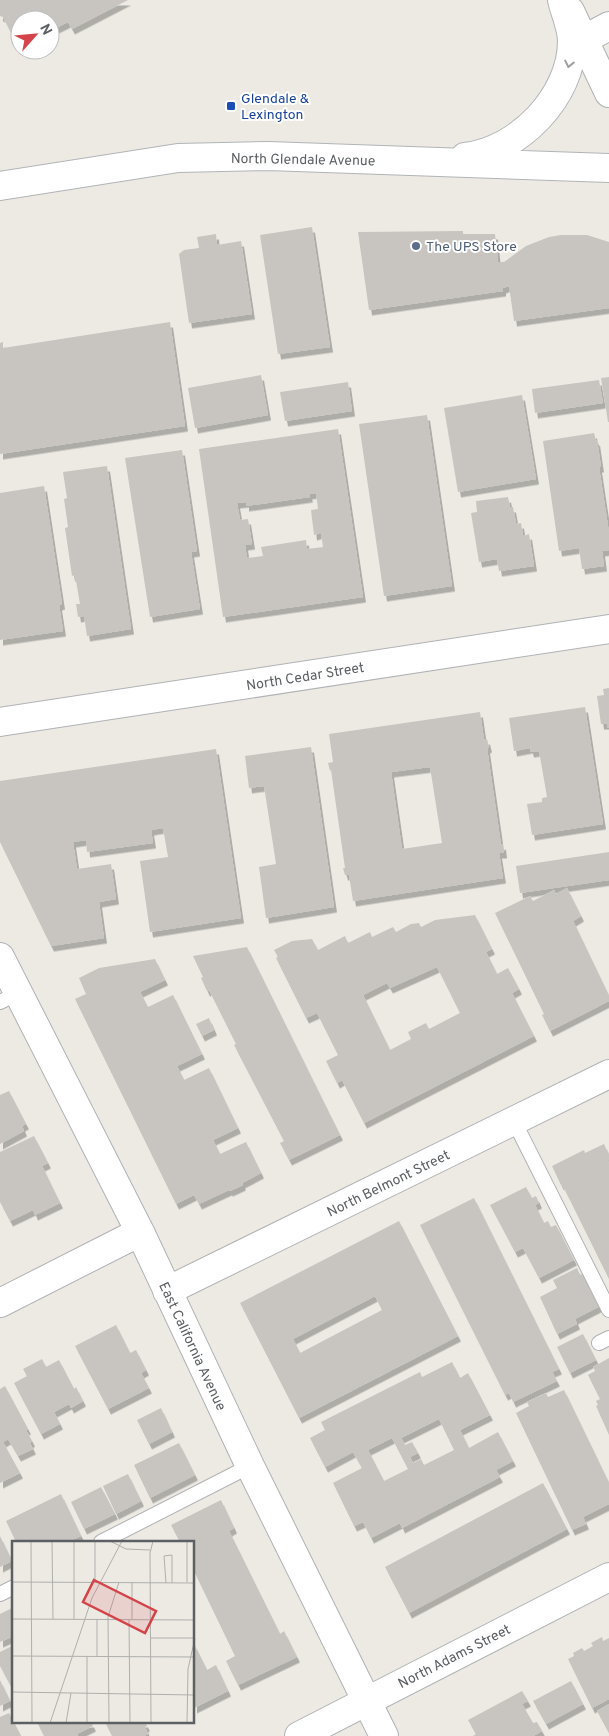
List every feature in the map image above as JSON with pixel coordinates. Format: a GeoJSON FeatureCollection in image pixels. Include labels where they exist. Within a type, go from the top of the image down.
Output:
{"type":"FeatureCollection","features":[{"type":"Feature","properties":{"kind":"street"},"geometry":{"type":"LineString","coordinates":[[563,0],[609,93]]}},
{"type":"Feature","properties":{"kind":"street"},"geometry":{"type":"LineString","coordinates":[[425,161],[479,155],[511,139],[537,120],[558,94],[570,68],[572,40],[563,0]]}},
{"type":"Feature","properties":{"kind":"street"},"geometry":{"type":"LineString","coordinates":[[583,40],[609,26]]}},
{"type":"Feature","properties":{"kind":"street","name":"North Glendale Avenue"},"geometry":{"type":"LineString","coordinates":[[0,186],[178,158],[268,156],[609,168]]}},
{"type":"Feature","properties":{"kind":"street","name":"North Cedar Street"},"geometry":{"type":"LineString","coordinates":[[0,722],[609,629]]}},
{"type":"Feature","properties":{"kind":"street","name":"East California Avenue"},"geometry":{"type":"LineString","coordinates":[[0,957],[9,997],[140,1232],[250,1466],[384,1736]]}},
{"type":"Feature","properties":{"kind":"street","name":"North Belmont Street"},"geometry":{"type":"LineString","coordinates":[[167,1291],[609,1074]]}},
{"type":"Feature","properties":{"kind":"street"},"geometry":{"type":"LineString","coordinates":[[0,1303],[140,1232]]}},
{"type":"Feature","properties":{"kind":"street","name":"North Adams Street"},"geometry":{"type":"LineString","coordinates":[[299,1736],[609,1577]]}},
{"type":"Feature","properties":{"kind":"lane"},"geometry":{"type":"LineString","coordinates":[[514,1121],[609,1310]]}},
{"type":"Feature","properties":{"kind":"lane"},"geometry":{"type":"LineString","coordinates":[[103,1541],[250,1466]]}},
{"type":"Feature","properties":{"kind":"lane"},"geometry":{"type":"LineString","coordinates":[[0,1594],[12,1588]]}},
{"type":"Feature","properties":{"kind":"building"},"geometry":{"type":"Polygon","coordinates":[[[0,0],[128,0],[72,29],[68,22],[60,26],[60,10],[10,10],[10,31],[3,17],[0,16],[0,0]]]}},
{"type":"Feature","properties":{"kind":"building"},"geometry":{"type":"Polygon","coordinates":[[[312,227],[330,347],[278,354],[260,235],[312,227]]]}},
{"type":"Feature","properties":{"kind":"building"},"geometry":{"type":"Polygon","coordinates":[[[463,231],[463,234],[495,234],[498,262],[504,262],[526,246],[549,237],[587,235],[609,242],[609,308],[514,321],[509,286],[503,288],[503,291],[369,310],[358,232],[463,231]]]}},
{"type":"Feature","properties":{"kind":"building"},"geometry":{"type":"Polygon","coordinates":[[[216,234],[217,245],[241,241],[252,314],[189,323],[179,254],[184,250],[199,248],[197,237],[216,234]]]}},
{"type":"Feature","properties":{"kind":"building"},"geometry":{"type":"Polygon","coordinates":[[[170,322],[185,426],[0,454],[0,343],[3,342],[3,348],[170,322]]]}},
{"type":"Feature","properties":{"kind":"building"},"geometry":{"type":"Polygon","coordinates":[[[261,375],[268,415],[195,428],[188,388],[261,375]]]}},
{"type":"Feature","properties":{"kind":"building"},"geometry":{"type":"Polygon","coordinates":[[[609,377],[609,422],[608,422],[601,378],[609,377]]]}},
{"type":"Feature","properties":{"kind":"building"},"geometry":{"type":"Polygon","coordinates":[[[599,380],[603,403],[535,413],[532,389],[599,380]]]}},
{"type":"Feature","properties":{"kind":"building"},"geometry":{"type":"Polygon","coordinates":[[[348,382],[352,411],[285,421],[280,392],[348,382]]]}},
{"type":"Feature","properties":{"kind":"building"},"geometry":{"type":"Polygon","coordinates":[[[522,395],[536,479],[458,492],[444,408],[522,395]]]}},
{"type":"Feature","properties":{"kind":"building"},"geometry":{"type":"Polygon","coordinates":[[[427,415],[452,586],[384,596],[359,424],[427,415]]]}},
{"type":"Feature","properties":{"kind":"building"},"geometry":{"type":"Polygon","coordinates":[[[338,429],[363,597],[223,617],[199,449],[338,429]],[[316,493],[309,494],[310,497],[246,506],[246,502],[237,503],[240,520],[248,519],[252,544],[245,545],[247,558],[263,556],[261,547],[306,540],[307,549],[323,547],[321,533],[314,535],[311,510],[318,509],[316,493]]]}},
{"type":"Feature","properties":{"kind":"building"},"geometry":{"type":"Polygon","coordinates":[[[594,433],[597,440],[601,467],[599,467],[609,533],[609,550],[602,551],[604,566],[582,569],[579,548],[559,551],[543,441],[594,433]]]}},
{"type":"Feature","properties":{"kind":"building"},"geometry":{"type":"Polygon","coordinates":[[[182,450],[197,551],[191,552],[200,609],[150,617],[125,458],[182,450]]]}},
{"type":"Feature","properties":{"kind":"building"},"geometry":{"type":"Polygon","coordinates":[[[107,466],[131,629],[87,636],[84,616],[78,617],[76,604],[80,604],[75,575],[72,576],[65,528],[68,527],[64,499],[67,498],[63,472],[107,466]]]}},
{"type":"Feature","properties":{"kind":"building"},"geometry":{"type":"Polygon","coordinates":[[[44,486],[62,604],[59,605],[63,631],[0,640],[0,493],[44,486]]]}},
{"type":"Feature","properties":{"kind":"building"},"geometry":{"type":"Polygon","coordinates":[[[508,497],[510,507],[513,507],[516,524],[521,523],[523,536],[529,534],[534,566],[499,571],[497,559],[479,562],[471,513],[477,512],[476,501],[508,497]]]}},
{"type":"Feature","properties":{"kind":"building"},"geometry":{"type":"Polygon","coordinates":[[[609,688],[608,728],[607,724],[601,724],[597,696],[604,695],[603,689],[609,688]]]}},
{"type":"Feature","properties":{"kind":"building"},"geometry":{"type":"Polygon","coordinates":[[[585,707],[603,824],[532,835],[527,804],[542,802],[542,798],[547,797],[539,751],[531,752],[530,748],[514,751],[509,718],[585,707]]]}},
{"type":"Feature","properties":{"kind":"building"},"geometry":{"type":"Polygon","coordinates":[[[480,712],[484,740],[487,739],[489,747],[487,748],[501,845],[503,844],[504,853],[499,853],[503,878],[353,901],[349,875],[345,875],[343,868],[345,868],[331,770],[328,763],[333,762],[329,734],[480,712]],[[430,767],[391,772],[402,849],[442,843],[430,767]]]}},
{"type":"Feature","properties":{"kind":"building"},"geometry":{"type":"Polygon","coordinates":[[[311,747],[334,907],[266,918],[259,867],[276,864],[264,786],[249,788],[245,756],[311,747]]]}},
{"type":"Feature","properties":{"kind":"building"},"geometry":{"type":"Polygon","coordinates":[[[216,749],[241,918],[150,932],[140,861],[168,857],[163,828],[151,830],[153,843],[87,852],[86,840],[73,842],[77,869],[111,864],[116,899],[99,902],[104,938],[51,946],[0,842],[0,781],[216,749]]]}},
{"type":"Feature","properties":{"kind":"building"},"geometry":{"type":"Polygon","coordinates":[[[609,852],[609,880],[520,893],[516,866],[609,852]]]}},
{"type":"Feature","properties":{"kind":"building"},"geometry":{"type":"Polygon","coordinates":[[[567,888],[581,916],[573,921],[609,996],[609,1001],[550,1031],[542,1015],[544,1014],[495,913],[530,896],[533,901],[554,890],[556,894],[567,888]]]}},
{"type":"Feature","properties":{"kind":"building"},"geometry":{"type":"Polygon","coordinates":[[[475,915],[492,949],[486,952],[497,974],[508,968],[519,989],[512,993],[534,1036],[364,1123],[342,1080],[337,1083],[326,1061],[338,1055],[317,1013],[306,1018],[276,958],[278,957],[274,950],[292,941],[312,939],[318,950],[345,936],[348,943],[370,932],[372,937],[393,927],[396,932],[411,924],[419,923],[421,927],[435,920],[475,915]],[[437,967],[390,988],[387,983],[363,995],[390,1050],[411,1039],[408,1032],[426,1023],[429,1029],[460,1013],[437,967]]]}},
{"type":"Feature","properties":{"kind":"building"},"geometry":{"type":"Polygon","coordinates":[[[247,947],[340,1135],[289,1160],[280,1143],[284,1141],[234,1045],[236,1044],[209,990],[207,991],[193,956],[247,947]]]}},
{"type":"Feature","properties":{"kind":"building"},"geometry":{"type":"Polygon","coordinates":[[[155,959],[165,980],[140,992],[148,1007],[173,995],[202,1054],[177,1066],[184,1080],[209,1068],[238,1128],[213,1140],[220,1154],[246,1142],[261,1173],[242,1183],[243,1185],[199,1204],[194,1195],[176,1204],[75,999],[86,994],[79,978],[99,968],[155,959]]]}},
{"type":"Feature","properties":{"kind":"building"},"geometry":{"type":"Polygon","coordinates":[[[209,1018],[214,1030],[202,1036],[196,1024],[209,1018]]]}},
{"type":"Feature","properties":{"kind":"building"},"geometry":{"type":"Polygon","coordinates":[[[9,1091],[26,1124],[22,1126],[24,1131],[0,1144],[0,1095],[9,1091]]]}},
{"type":"Feature","properties":{"kind":"building"},"geometry":{"type":"Polygon","coordinates":[[[34,1136],[48,1163],[42,1166],[60,1203],[35,1215],[33,1210],[10,1221],[0,1202],[0,1152],[34,1136]]]}},
{"type":"Feature","properties":{"kind":"building"},"geometry":{"type":"Polygon","coordinates":[[[604,1144],[609,1155],[609,1279],[552,1166],[584,1150],[585,1153],[604,1144]]]}},
{"type":"Feature","properties":{"kind":"building"},"geometry":{"type":"Polygon","coordinates":[[[526,1187],[532,1198],[536,1196],[539,1203],[535,1205],[544,1223],[548,1221],[551,1227],[556,1225],[574,1260],[539,1278],[523,1248],[515,1252],[490,1205],[526,1187]]]}},
{"type":"Feature","properties":{"kind":"building"},"geometry":{"type":"Polygon","coordinates":[[[474,1198],[559,1369],[552,1372],[557,1381],[513,1402],[509,1393],[505,1395],[420,1225],[474,1198]]]}},
{"type":"Feature","properties":{"kind":"building"},"geometry":{"type":"Polygon","coordinates":[[[399,1221],[458,1336],[299,1418],[240,1303],[399,1221]],[[375,1296],[293,1339],[300,1353],[382,1310],[375,1296]]]}},
{"type":"Feature","properties":{"kind":"building"},"geometry":{"type":"Polygon","coordinates":[[[577,1268],[580,1275],[586,1272],[602,1305],[575,1319],[577,1324],[557,1334],[540,1297],[557,1288],[553,1280],[577,1268]]]}},
{"type":"Feature","properties":{"kind":"building"},"geometry":{"type":"Polygon","coordinates":[[[116,1325],[130,1353],[136,1350],[146,1370],[141,1373],[149,1388],[108,1409],[75,1346],[116,1325]]]}},
{"type":"Feature","properties":{"kind":"building"},"geometry":{"type":"Polygon","coordinates":[[[583,1334],[596,1360],[570,1373],[557,1347],[583,1334]]]}},
{"type":"Feature","properties":{"kind":"building"},"geometry":{"type":"Polygon","coordinates":[[[609,1358],[609,1435],[596,1406],[598,1405],[596,1401],[600,1399],[588,1375],[595,1371],[593,1367],[609,1358]]]}},
{"type":"Feature","properties":{"kind":"building"},"geometry":{"type":"Polygon","coordinates":[[[42,1359],[46,1367],[59,1360],[74,1389],[76,1387],[83,1401],[71,1408],[69,1404],[54,1412],[60,1424],[41,1434],[14,1383],[27,1376],[23,1369],[42,1359]]]}},
{"type":"Feature","properties":{"kind":"building"},"geometry":{"type":"Polygon","coordinates":[[[452,1362],[460,1378],[468,1373],[490,1415],[460,1430],[469,1448],[498,1432],[513,1461],[496,1470],[500,1477],[402,1528],[400,1523],[371,1538],[363,1522],[354,1526],[333,1483],[362,1468],[353,1452],[325,1467],[310,1438],[325,1430],[321,1422],[420,1372],[422,1377],[452,1362]],[[439,1419],[401,1438],[405,1445],[412,1442],[418,1453],[410,1457],[413,1463],[421,1459],[424,1465],[454,1450],[439,1419]],[[392,1438],[368,1450],[384,1481],[408,1469],[392,1438]]]}},
{"type":"Feature","properties":{"kind":"building"},"geometry":{"type":"Polygon","coordinates":[[[5,1386],[28,1429],[26,1430],[32,1441],[30,1443],[33,1449],[18,1456],[8,1439],[3,1442],[20,1473],[0,1483],[0,1389],[5,1386]]]}},
{"type":"Feature","properties":{"kind":"building"},"geometry":{"type":"Polygon","coordinates":[[[564,1390],[609,1483],[609,1504],[583,1517],[586,1524],[572,1530],[516,1413],[529,1406],[527,1402],[546,1393],[548,1397],[564,1390]]]}},
{"type":"Feature","properties":{"kind":"building"},"geometry":{"type":"Polygon","coordinates":[[[161,1408],[172,1432],[149,1444],[137,1420],[161,1408]]]}},
{"type":"Feature","properties":{"kind":"building"},"geometry":{"type":"Polygon","coordinates":[[[179,1443],[195,1475],[150,1498],[134,1465],[179,1443]]]}},
{"type":"Feature","properties":{"kind":"building"},"geometry":{"type":"Polygon","coordinates":[[[128,1474],[141,1501],[116,1514],[103,1486],[128,1474]]]}},
{"type":"Feature","properties":{"kind":"building"},"geometry":{"type":"Polygon","coordinates":[[[543,1483],[567,1529],[409,1613],[385,1567],[543,1483]]]}},
{"type":"Feature","properties":{"kind":"building"},"geometry":{"type":"Polygon","coordinates":[[[101,1487],[115,1514],[84,1529],[71,1502],[101,1487]]]}},
{"type":"Feature","properties":{"kind":"building"},"geometry":{"type":"Polygon","coordinates":[[[61,1494],[81,1536],[69,1541],[16,1541],[6,1521],[61,1494]]]}},
{"type":"Feature","properties":{"kind":"building"},"geometry":{"type":"Polygon","coordinates":[[[221,1500],[234,1528],[229,1531],[280,1634],[284,1631],[297,1657],[238,1685],[226,1661],[235,1656],[195,1573],[195,1541],[179,1541],[171,1525],[221,1500]]]}},
{"type":"Feature","properties":{"kind":"building"},"geometry":{"type":"Polygon","coordinates":[[[0,1536],[12,1561],[0,1567],[0,1536]]]}},
{"type":"Feature","properties":{"kind":"building"},"geometry":{"type":"Polygon","coordinates":[[[12,1608],[12,1637],[0,1642],[0,1614],[12,1608]]]}},
{"type":"Feature","properties":{"kind":"building"},"geometry":{"type":"Polygon","coordinates":[[[602,1637],[603,1641],[609,1638],[609,1699],[592,1708],[568,1659],[574,1656],[573,1653],[582,1648],[584,1651],[593,1646],[591,1643],[602,1637]]]}},
{"type":"Feature","properties":{"kind":"building"},"geometry":{"type":"Polygon","coordinates":[[[12,1646],[12,1688],[0,1666],[0,1652],[12,1646]]]}},
{"type":"Feature","properties":{"kind":"building"},"geometry":{"type":"Polygon","coordinates":[[[195,1646],[207,1670],[216,1665],[228,1691],[195,1708],[195,1646]]]}},
{"type":"Feature","properties":{"kind":"building"},"geometry":{"type":"Polygon","coordinates":[[[0,1680],[10,1701],[0,1706],[0,1680]]]}},
{"type":"Feature","properties":{"kind":"building"},"geometry":{"type":"Polygon","coordinates":[[[571,1681],[583,1704],[546,1724],[533,1701],[571,1681]]]}},
{"type":"Feature","properties":{"kind":"building"},"geometry":{"type":"Polygon","coordinates":[[[522,1691],[528,1701],[522,1704],[533,1723],[537,1722],[542,1731],[533,1736],[473,1736],[476,1734],[468,1720],[522,1691]]]}},
{"type":"Feature","properties":{"kind":"building"},"geometry":{"type":"Polygon","coordinates":[[[609,1704],[609,1733],[597,1711],[609,1704]]]}},
{"type":"Feature","properties":{"kind":"building"},"geometry":{"type":"Polygon","coordinates":[[[9,1713],[12,1724],[15,1724],[21,1736],[0,1736],[0,1717],[9,1713]]]}},
{"type":"Feature","properties":{"kind":"building"},"geometry":{"type":"Polygon","coordinates":[[[38,1724],[92,1724],[93,1726],[77,1734],[78,1736],[44,1736],[38,1724]]]}},
{"type":"Feature","properties":{"kind":"building"},"geometry":{"type":"Polygon","coordinates":[[[106,1724],[146,1724],[147,1726],[145,1727],[148,1734],[144,1736],[112,1736],[106,1724]]]}},
{"type":"Feature","properties":{"kind":"place","name":"Glendale & Lexington"},"geometry":{"type":"Point","coordinates":[231,106]}},
{"type":"Feature","properties":{"kind":"place","name":"The UPS Store"},"geometry":{"type":"Point","coordinates":[416,246]}}]}
